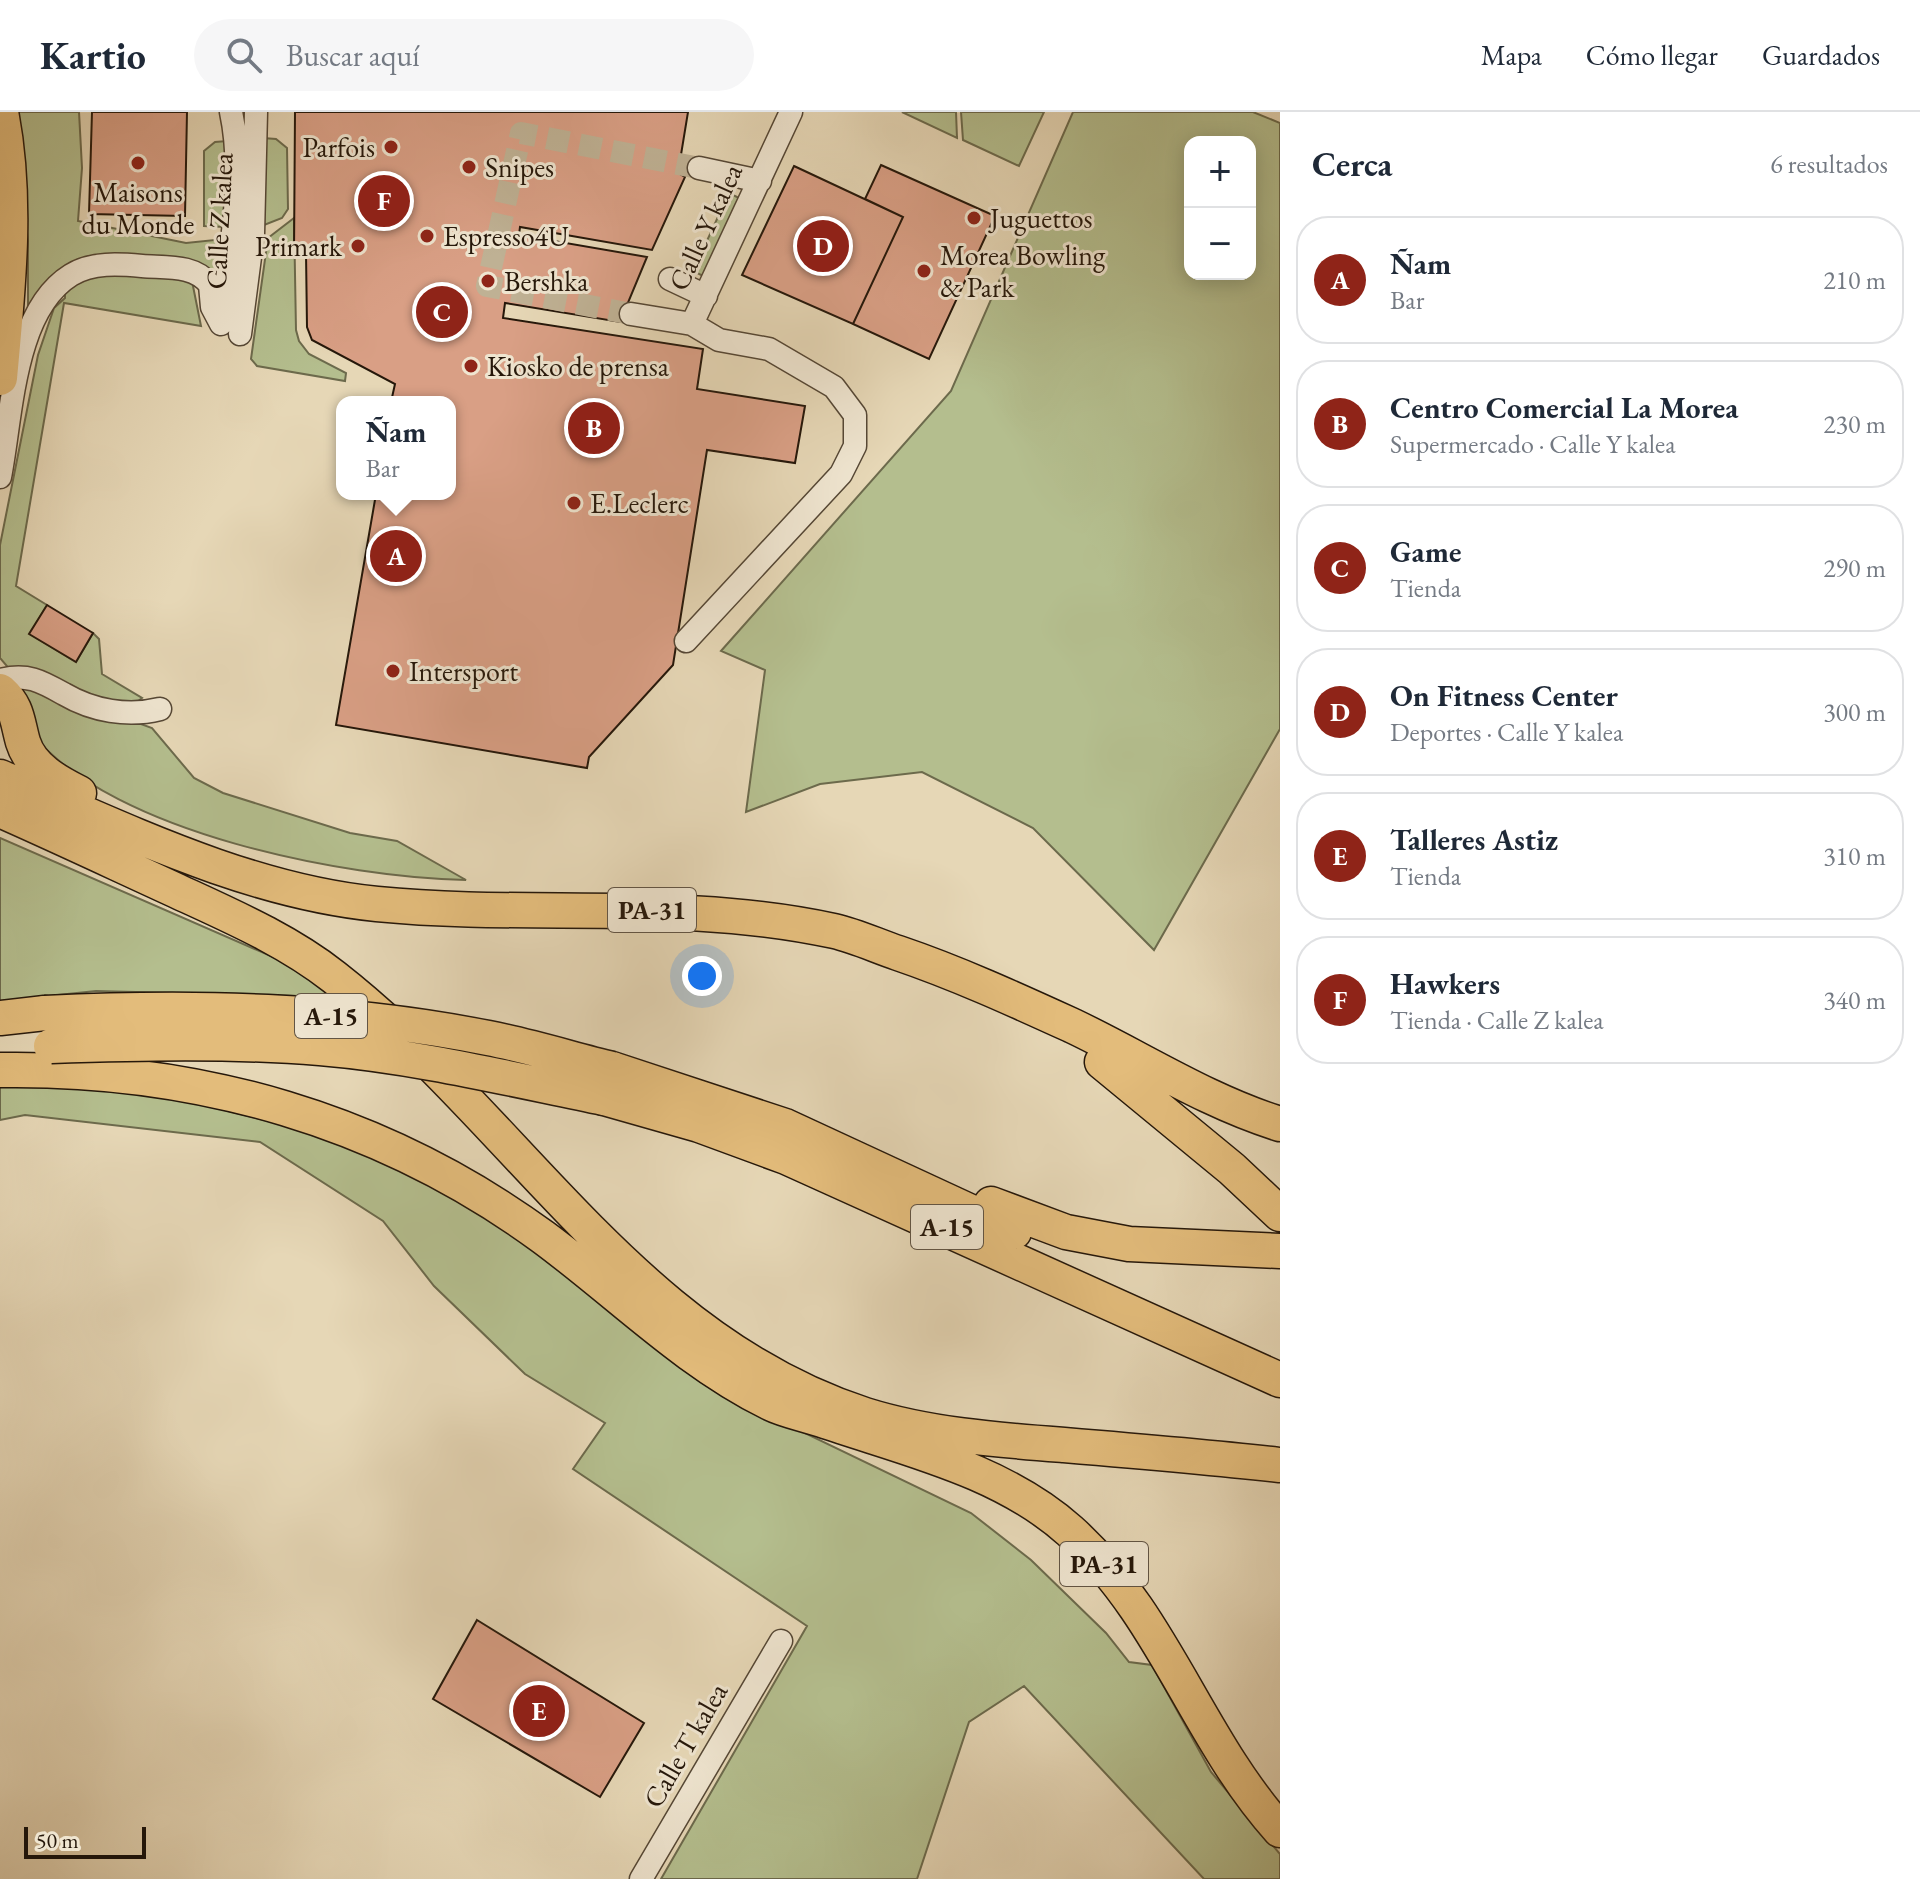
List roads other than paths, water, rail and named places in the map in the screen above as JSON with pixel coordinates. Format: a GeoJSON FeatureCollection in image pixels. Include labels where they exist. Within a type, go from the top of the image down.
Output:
{"type":"FeatureCollection","features":[{"type":"Feature","properties":{"kind":"highway"},"geometry":{"type":"LineString","coordinates":[[1,112],[10,155],[6,307],[10,370]]}},
{"type":"Feature","properties":{"kind":"highway"},"geometry":{"type":"LineString","coordinates":[[0,691],[16,709],[23,744],[45,774],[146,825],[250,865],[271,882]]}},
{"type":"Feature","properties":{"kind":"highway","name":"PA-31"},"geometry":{"type":"LineString","coordinates":[[0,777],[206,862],[271,882],[373,904],[451,910],[717,912],[837,931],[939,967],[1020,1004],[1122,1075],[1280,1214]]}},
{"type":"Feature","properties":{"kind":"highway","name":"PA-31"},"geometry":{"type":"LineString","coordinates":[[0,811],[255,927],[297,951],[399,1031],[497,1135],[527,1184],[596,1257],[658,1314],[747,1380],[822,1420],[991,1478],[1031,1501],[1068,1529],[1103,1563],[1134,1602],[1180,1674],[1216,1745],[1249,1795],[1280,1830]]}},
{"type":"Feature","properties":{"kind":"highway"},"geometry":{"type":"LineString","coordinates":[[1020,1004],[1074,1027],[1159,1073],[1245,1113],[1280,1124]]}},
{"type":"Feature","properties":{"kind":"highway","name":"A-15"},"geometry":{"type":"LineString","coordinates":[[0,1051],[48,1030],[172,1007],[294,1012],[383,1021],[490,1038],[608,1084],[699,1125],[786,1157],[1280,1380]]}},
{"type":"Feature","properties":{"kind":"highway","name":"A-15"},"geometry":{"type":"LineString","coordinates":[[0,1018],[48,1030]]}},
{"type":"Feature","properties":{"kind":"highway"},"geometry":{"type":"LineString","coordinates":[[0,1070],[62,1069],[198,1084],[290,1109],[373,1140],[451,1179],[538,1234],[730,1382],[775,1405],[822,1420]]}},
{"type":"Feature","properties":{"kind":"highway","name":"A-15"},"geometry":{"type":"LineString","coordinates":[[608,1084],[785,1126],[906,1179],[1195,1320],[1280,1354]]}},
{"type":"Feature","properties":{"kind":"highway"},"geometry":{"type":"LineString","coordinates":[[497,1135],[571,1214],[666,1303],[757,1367],[813,1394],[865,1415],[982,1438],[1280,1465]]}},
{"type":"Feature","properties":{"kind":"highway"},"geometry":{"type":"LineString","coordinates":[[906,1179],[944,1187],[1066,1232],[1113,1241],[1278,1251]]}},
{"type":"Feature","properties":{"kind":"street"},"geometry":{"type":"LineString","coordinates":[[233,112],[254,112]]}},
{"type":"Feature","properties":{"kind":"street","name":"Calle Z kalea"},"geometry":{"type":"LineString","coordinates":[[228,330],[236,135],[233,112]]}},
{"type":"Feature","properties":{"kind":"street","name":"Calle Z kalea"},"geometry":{"type":"LineString","coordinates":[[228,330],[253,234],[254,112]]}},
{"type":"Feature","properties":{"kind":"street","name":"Calle Y kalea"},"geometry":{"type":"LineString","coordinates":[[692,324],[791,112]]}},
{"type":"Feature","properties":{"kind":"street"},"geometry":{"type":"LineString","coordinates":[[699,168],[760,181]]}},
{"type":"Feature","properties":{"kind":"street"},"geometry":{"type":"LineString","coordinates":[[0,477],[10,370],[36,313],[50,292],[72,274],[110,264],[194,271],[210,285],[212,307],[228,330]]}},
{"type":"Feature","properties":{"kind":"street"},"geometry":{"type":"LineString","coordinates":[[670,279],[706,296]]}},
{"type":"Feature","properties":{"kind":"street"},"geometry":{"type":"LineString","coordinates":[[647,312],[692,324],[719,340],[769,349],[795,361],[834,387],[855,415],[855,446],[841,474],[686,641]]}},
{"type":"Feature","properties":{"kind":"street"},"geometry":{"type":"LineString","coordinates":[[0,680],[34,677],[64,694],[114,712],[137,715],[160,709]]}},
{"type":"Feature","properties":{"kind":"street","name":"Calle T kalea"},"geometry":{"type":"LineString","coordinates":[[641,1879],[781,1641]]}},
{"type":"Feature","properties":{"kind":"tunnel"},"geometry":{"type":"LineString","coordinates":[[631,314],[487,286],[521,133],[699,168]]}},
{"type":"Feature","properties":{"kind":"place","name":"Parfois"},"geometry":{"type":"Point","coordinates":[391,147]}},
{"type":"Feature","properties":{"kind":"place","name":"Maisons du Monde"},"geometry":{"type":"Point","coordinates":[138,163]}},
{"type":"Feature","properties":{"kind":"place","name":"Snipes"},"geometry":{"type":"Point","coordinates":[469,167]}},
{"type":"Feature","properties":{"kind":"place","name":"Hawkers"},"geometry":{"type":"Point","coordinates":[384,201]}},
{"type":"Feature","properties":{"kind":"place","name":"Juguettos"},"geometry":{"type":"Point","coordinates":[974,218]}},
{"type":"Feature","properties":{"kind":"place","name":"Espresso4U"},"geometry":{"type":"Point","coordinates":[427,236]}},
{"type":"Feature","properties":{"kind":"place","name":"Primark"},"geometry":{"type":"Point","coordinates":[358,246]}},
{"type":"Feature","properties":{"kind":"place","name":"On Fitness Center"},"geometry":{"type":"Point","coordinates":[823,246]}},
{"type":"Feature","properties":{"kind":"place","name":"Morea Bowling & Park"},"geometry":{"type":"Point","coordinates":[924,271]}},
{"type":"Feature","properties":{"kind":"place","name":"Bershka"},"geometry":{"type":"Point","coordinates":[488,281]}},
{"type":"Feature","properties":{"kind":"place","name":"Game"},"geometry":{"type":"Point","coordinates":[442,312]}},
{"type":"Feature","properties":{"kind":"place","name":"Kiosko de prensa"},"geometry":{"type":"Point","coordinates":[471,366]}},
{"type":"Feature","properties":{"kind":"place","name":"Centro Comercial La Morea"},"geometry":{"type":"Point","coordinates":[594,428]}},
{"type":"Feature","properties":{"kind":"place","name":"E.Leclerc"},"geometry":{"type":"Point","coordinates":[574,503]}},
{"type":"Feature","properties":{"kind":"place","name":"Ñam"},"geometry":{"type":"Point","coordinates":[396,556]}},
{"type":"Feature","properties":{"kind":"place","name":"Intersport"},"geometry":{"type":"Point","coordinates":[393,671]}},
{"type":"Feature","properties":{"kind":"place","name":"Talleres Astiz"},"geometry":{"type":"Point","coordinates":[539,1711]}}]}
